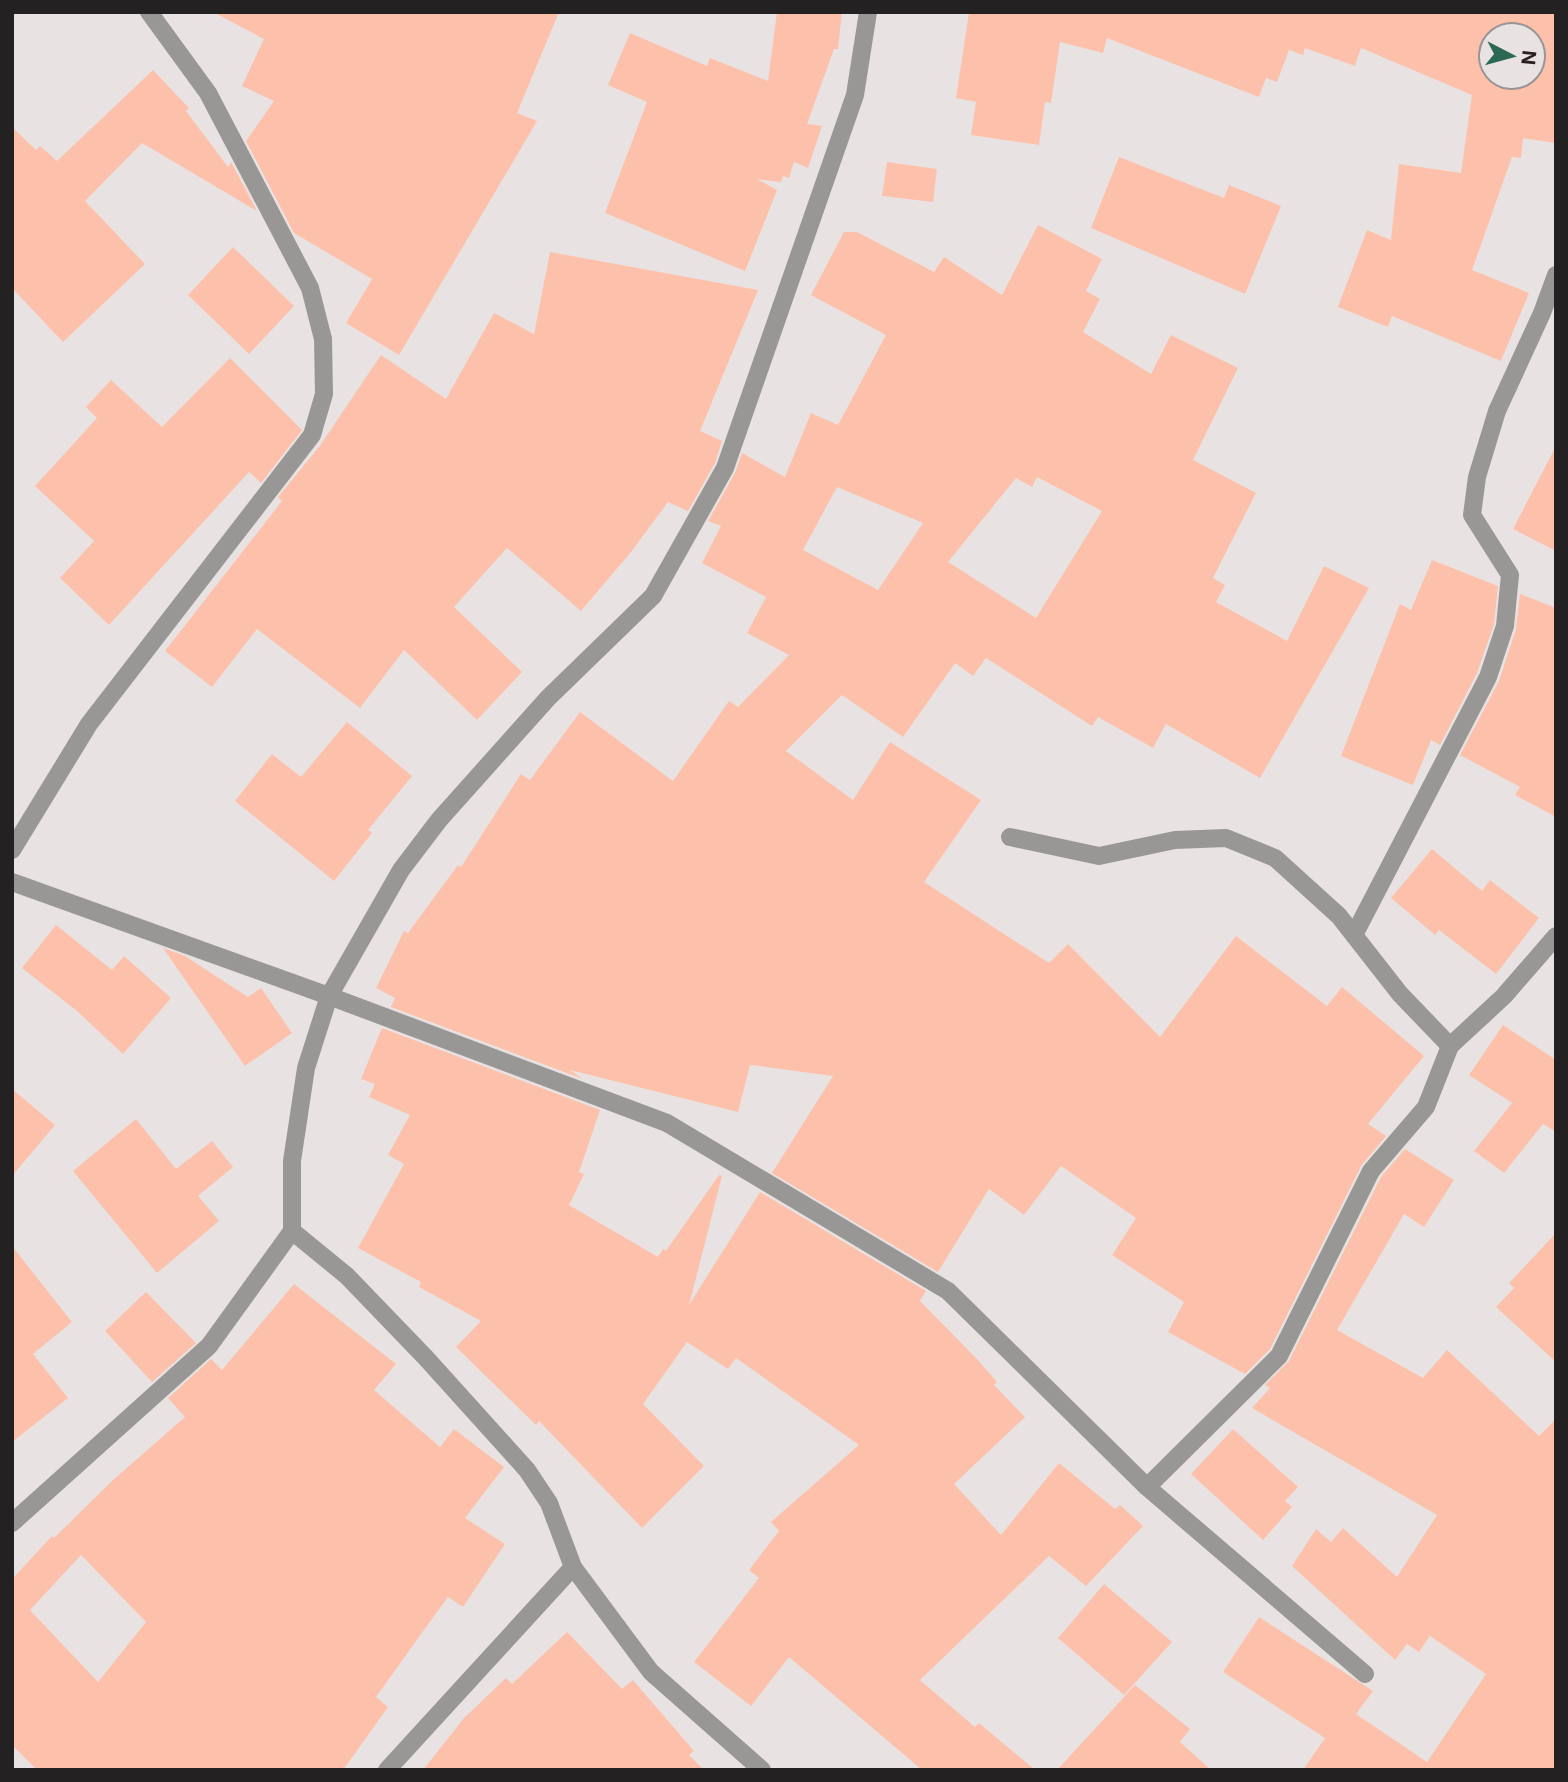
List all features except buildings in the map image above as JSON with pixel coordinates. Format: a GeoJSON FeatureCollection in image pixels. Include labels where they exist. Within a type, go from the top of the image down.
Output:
{"type":"FeatureCollection","features":[{"type":"Feature","properties":{"kind":"street"},"geometry":{"type":"LineString","coordinates":[[12,850],[89,724],[312,435],[324,394],[323,338],[310,288],[208,93],[149,12]]}},
{"type":"Feature","properties":{"kind":"street"},"geometry":{"type":"LineString","coordinates":[[12,1523],[209,1346],[292,1231],[292,1161],[306,1068],[329,996],[401,870],[439,820],[548,698],[653,596],[724,468],[855,95],[867,12]]}},
{"type":"Feature","properties":{"kind":"street"},"geometry":{"type":"LineString","coordinates":[[1354,935],[1488,677],[1505,626],[1510,575],[1472,515],[1477,477],[1497,411],[1542,313],[1556,275]]}},
{"type":"Feature","properties":{"kind":"street"},"geometry":{"type":"LineString","coordinates":[[1010,837],[1099,856],[1175,841],[1226,838],[1275,858],[1339,916],[1400,994],[1450,1046]]}},
{"type":"Feature","properties":{"kind":"street"},"geometry":{"type":"LineString","coordinates":[[12,882],[329,996],[667,1123],[948,1291],[1147,1487],[1365,1674]]}},
{"type":"Feature","properties":{"kind":"street"},"geometry":{"type":"LineString","coordinates":[[1147,1487],[1279,1356],[1371,1171],[1426,1107],[1450,1046],[1504,996],[1556,936]]}},
{"type":"Feature","properties":{"kind":"street"},"geometry":{"type":"LineString","coordinates":[[292,1231],[347,1276],[426,1358],[527,1470],[549,1503],[573,1567],[652,1672],[762,1770]]}},
{"type":"Feature","properties":{"kind":"street"},"geometry":{"type":"LineString","coordinates":[[387,1770],[573,1567]]}}]}
